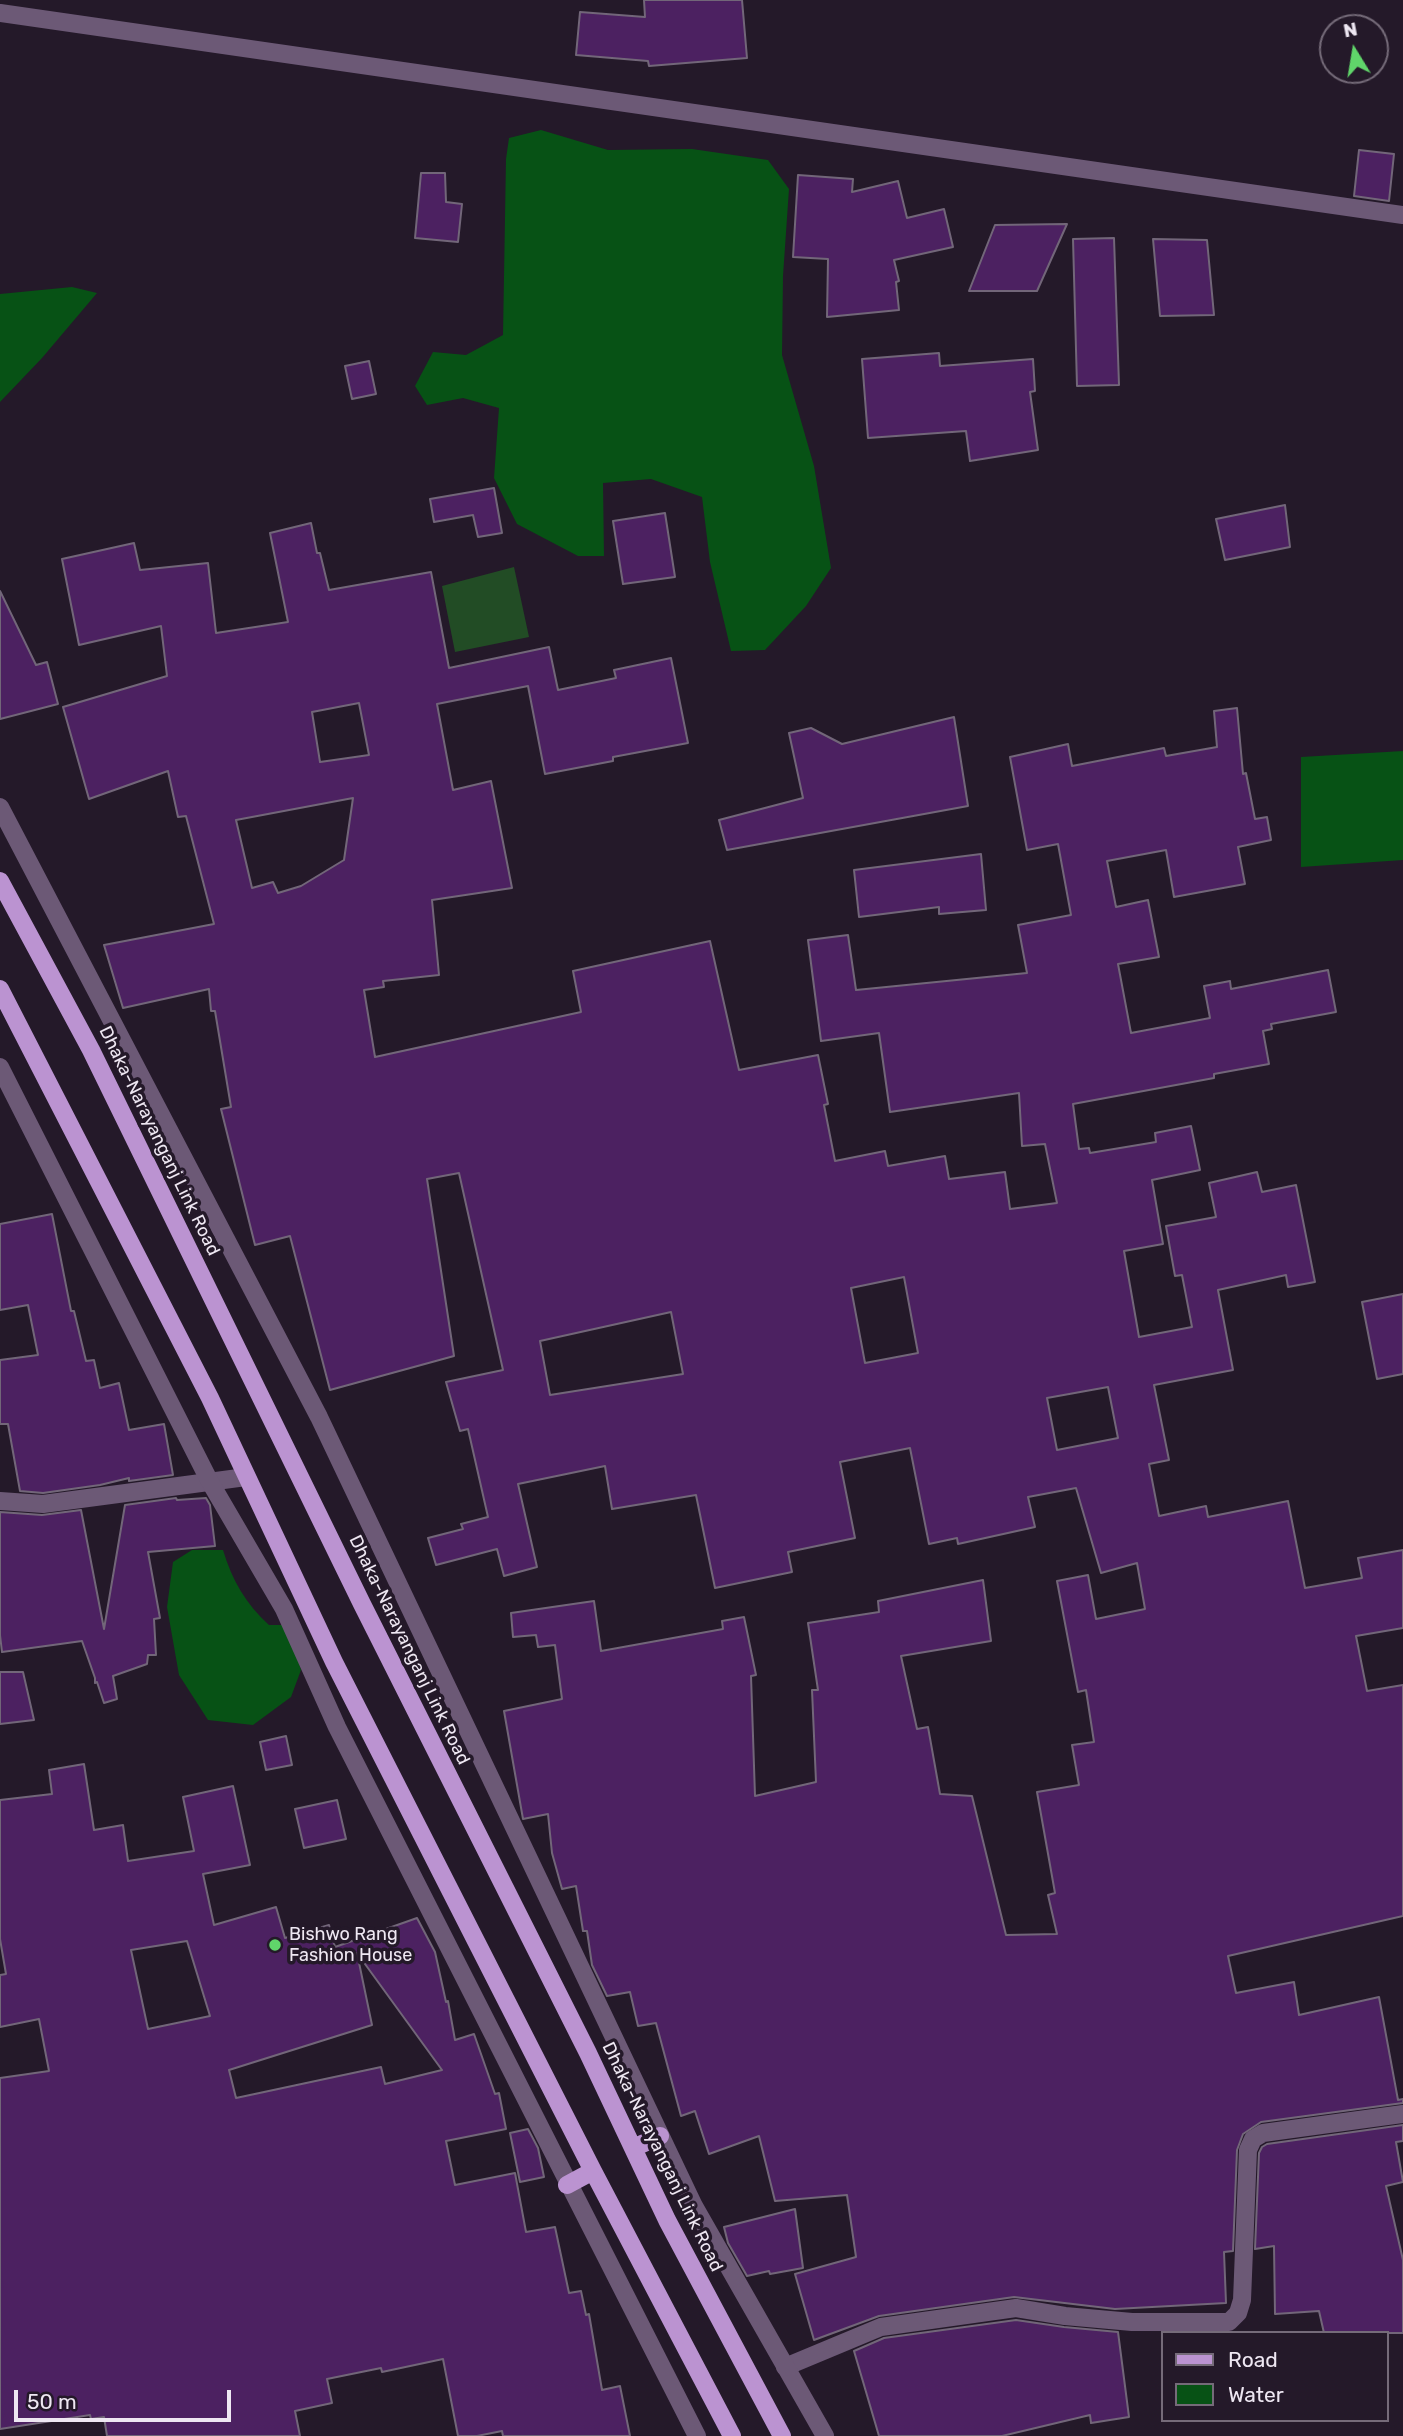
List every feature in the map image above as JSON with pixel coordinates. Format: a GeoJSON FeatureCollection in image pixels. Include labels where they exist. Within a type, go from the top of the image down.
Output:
{"type":"FeatureCollection","features":[{"type":"Feature","properties":{"kind":"main road","name":"Dhaka-Narayanganj Link Road"},"geometry":{"type":"LineString","coordinates":[[0,881],[91,1050],[368,1616],[588,2053],[667,2220],[782,2436]]}},
{"type":"Feature","properties":{"kind":"main road"},"geometry":{"type":"LineString","coordinates":[[0,989],[197,1374],[334,1662],[593,2171],[732,2436]]}},
{"type":"Feature","properties":{"kind":"main road"},"geometry":{"type":"LineString","coordinates":[[633,2148],[660,2136]]}},
{"type":"Feature","properties":{"kind":"main road"},"geometry":{"type":"LineString","coordinates":[[567,2185],[593,2171]]}},
{"type":"Feature","properties":{"kind":"street"},"geometry":{"type":"LineString","coordinates":[[0,13],[1403,215]]}},
{"type":"Feature","properties":{"kind":"street"},"geometry":{"type":"LineString","coordinates":[[0,807],[318,1417],[694,2206],[825,2436]]}},
{"type":"Feature","properties":{"kind":"street"},"geometry":{"type":"LineString","coordinates":[[0,1067],[210,1482],[284,1609],[337,1727],[567,2185],[697,2436]]}},
{"type":"Feature","properties":{"kind":"street"},"geometry":{"type":"LineString","coordinates":[[0,1501],[43,1504],[247,1477]]}},
{"type":"Feature","properties":{"kind":"street"},"geometry":{"type":"LineString","coordinates":[[786,2367],[881,2327],[1016,2308],[1132,2322],[1229,2322],[1238,2313],[1242,2300],[1248,2150],[1254,2139],[1263,2133],[1403,2114]]}},
{"type":"Feature","properties":{"kind":"shaded area"},"geometry":{"type":"Polygon","coordinates":[[[514,567],[529,637],[455,652],[442,586],[514,567]]]}},
{"type":"Feature","properties":{"kind":"water"},"geometry":{"type":"Polygon","coordinates":[[[541,130],[608,150],[692,149],[768,160],[789,189],[783,276],[782,355],[814,466],[831,568],[806,606],[765,650],[731,651],[710,562],[702,497],[651,479],[603,483],[604,556],[578,556],[517,524],[494,478],[499,408],[463,398],[427,405],[415,386],[433,352],[466,355],[503,335],[506,159],[509,138],[541,130]]]}},
{"type":"Feature","properties":{"kind":"water"},"geometry":{"type":"Polygon","coordinates":[[[72,287],[97,293],[42,358],[0,402],[0,294],[72,287]]]}},
{"type":"Feature","properties":{"kind":"water"},"geometry":{"type":"Polygon","coordinates":[[[1403,751],[1403,860],[1301,867],[1301,757],[1403,751]]]}},
{"type":"Feature","properties":{"kind":"water"},"geometry":{"type":"Polygon","coordinates":[[[192,1550],[223,1550],[235,1581],[253,1609],[269,1625],[288,1625],[301,1670],[291,1697],[253,1725],[208,1720],[179,1675],[167,1607],[173,1562],[192,1550]]]}},
{"type":"Feature","properties":{"kind":"building"},"geometry":{"type":"Polygon","coordinates":[[[644,0],[742,0],[747,58],[649,66],[648,61],[576,55],[580,12],[645,17],[644,0]]]}},
{"type":"Feature","properties":{"kind":"building"},"geometry":{"type":"Polygon","coordinates":[[[1359,150],[1394,154],[1389,201],[1354,196],[1359,150]]]}},
{"type":"Feature","properties":{"kind":"building"},"geometry":{"type":"Polygon","coordinates":[[[421,173],[445,173],[446,202],[462,204],[458,242],[415,238],[421,173]]]}},
{"type":"Feature","properties":{"kind":"building"},"geometry":{"type":"Polygon","coordinates":[[[798,175],[853,179],[852,192],[898,181],[907,218],[944,209],[953,247],[894,260],[899,281],[896,282],[899,310],[827,317],[828,259],[793,257],[798,175]]]}},
{"type":"Feature","properties":{"kind":"building"},"geometry":{"type":"Polygon","coordinates":[[[1067,224],[1037,291],[969,291],[995,225],[1067,224]]]}},
{"type":"Feature","properties":{"kind":"building"},"geometry":{"type":"Polygon","coordinates":[[[1114,238],[1119,385],[1077,386],[1073,239],[1114,238]]]}},
{"type":"Feature","properties":{"kind":"building"},"geometry":{"type":"Polygon","coordinates":[[[1153,239],[1207,240],[1214,315],[1160,316],[1153,239]]]}},
{"type":"Feature","properties":{"kind":"building"},"geometry":{"type":"Polygon","coordinates":[[[939,353],[940,366],[1033,359],[1035,391],[1030,392],[1038,450],[970,461],[966,431],[868,438],[862,359],[939,353]]]}},
{"type":"Feature","properties":{"kind":"building"},"geometry":{"type":"Polygon","coordinates":[[[369,361],[376,394],[352,399],[345,366],[369,361]]]}},
{"type":"Feature","properties":{"kind":"building"},"geometry":{"type":"Polygon","coordinates":[[[494,488],[502,533],[478,537],[473,515],[434,522],[430,499],[494,488]]]}},
{"type":"Feature","properties":{"kind":"building"},"geometry":{"type":"Polygon","coordinates":[[[1285,505],[1290,547],[1225,560],[1216,519],[1285,505]]]}},
{"type":"Feature","properties":{"kind":"building"},"geometry":{"type":"Polygon","coordinates":[[[665,513],[675,577],[623,584],[613,521],[665,513]]]}},
{"type":"Feature","properties":{"kind":"building"},"geometry":{"type":"Polygon","coordinates":[[[311,523],[329,590],[431,572],[449,668],[549,647],[558,690],[616,678],[614,670],[671,658],[688,743],[613,757],[613,761],[545,774],[528,686],[437,704],[453,790],[491,781],[512,888],[432,900],[439,975],[383,981],[384,987],[364,990],[375,1057],[581,1012],[573,971],[710,941],[739,1070],[818,1055],[828,1104],[824,1105],[835,1161],[885,1151],[888,1166],[945,1156],[949,1179],[1005,1172],[1010,1209],[1057,1203],[1045,1144],[1022,1146],[1019,1093],[890,1112],[879,1033],[821,1041],[808,940],[848,935],[856,990],[1027,973],[1018,925],[1071,915],[1058,844],[1027,850],[1010,757],[1068,744],[1072,766],[1164,748],[1166,756],[1217,747],[1214,711],[1237,708],[1243,774],[1246,773],[1255,819],[1267,817],[1271,840],[1238,847],[1245,884],[1174,897],[1166,850],[1107,861],[1116,907],[1148,900],[1159,957],[1118,964],[1131,1033],[1210,1018],[1204,986],[1230,981],[1231,989],[1328,970],[1336,1012],[1271,1024],[1272,1029],[1263,1031],[1269,1064],[1214,1074],[1214,1078],[1073,1104],[1079,1149],[1089,1148],[1090,1153],[1156,1142],[1155,1133],[1191,1126],[1200,1170],[1152,1180],[1163,1244],[1124,1251],[1139,1337],[1192,1327],[1182,1275],[1175,1276],[1166,1226],[1216,1217],[1209,1183],[1257,1172],[1262,1192],[1296,1185],[1315,1282],[1288,1287],[1286,1275],[1218,1290],[1233,1370],[1154,1385],[1169,1460],[1149,1464],[1159,1516],[1206,1506],[1208,1517],[1288,1501],[1305,1588],[1362,1578],[1358,1558],[1403,1550],[1403,1628],[1356,1636],[1367,1691],[1403,1685],[1403,1916],[1228,1956],[1236,1993],[1294,1982],[1299,2015],[1379,1997],[1398,2100],[1403,2099],[1403,2103],[1261,2122],[1243,2134],[1237,2150],[1233,2251],[1224,2252],[1226,2303],[1115,2309],[1014,2297],[879,2316],[814,2340],[795,2274],[856,2257],[847,2195],[775,2201],[759,2136],[709,2154],[695,2111],[681,2116],[656,2023],[638,2026],[630,1992],[607,1996],[592,1965],[576,1886],[562,1889],[552,1853],[548,1814],[523,1819],[504,1711],[562,1699],[555,1645],[538,1647],[536,1635],[513,1637],[511,1613],[594,1601],[601,1651],[723,1629],[722,1621],[744,1617],[756,1675],[751,1676],[755,1796],[816,1782],[812,1690],[818,1690],[808,1623],[879,1612],[878,1601],[983,1580],[991,1641],[901,1656],[917,1729],[928,1727],[940,1794],[972,1796],[1006,1935],[1057,1934],[1048,1895],[1055,1893],[1037,1792],[1079,1785],[1072,1745],[1094,1742],[1086,1690],[1078,1692],[1057,1581],[1088,1575],[1096,1619],[1145,1609],[1137,1563],[1101,1573],[1076,1488],[1028,1497],[1035,1527],[958,1544],[957,1538],[929,1544],[910,1448],[840,1462],[855,1538],[788,1552],[792,1572],[715,1588],[696,1495],[612,1509],[605,1466],[518,1484],[537,1567],[504,1576],[497,1549],[436,1565],[428,1538],[463,1529],[461,1524],[488,1517],[468,1429],[460,1431],[446,1382],[503,1370],[459,1173],[427,1179],[454,1356],[330,1390],[290,1236],[255,1245],[221,1109],[231,1107],[209,989],[123,1008],[104,945],[214,924],[186,816],[178,817],[168,771],[89,799],[63,707],[167,676],[161,626],[79,645],[62,559],[134,543],[140,570],[208,563],[216,633],[288,622],[270,533],[311,523]],[[359,703],[312,712],[320,762],[369,755],[359,703]],[[353,798],[236,820],[252,888],[273,882],[278,893],[301,886],[344,860],[353,798]],[[904,1277],[851,1288],[865,1363],[918,1353],[904,1277]],[[671,1312],[540,1341],[550,1395],[683,1374],[671,1312]],[[1108,1387],[1047,1398],[1057,1450],[1118,1438],[1108,1387]]]}},
{"type":"Feature","properties":{"kind":"building"},"geometry":{"type":"Polygon","coordinates":[[[0,591],[36,665],[47,662],[58,704],[0,719],[0,591]]]}},
{"type":"Feature","properties":{"kind":"building"},"geometry":{"type":"Polygon","coordinates":[[[954,717],[968,806],[727,850],[719,820],[803,798],[789,733],[811,728],[842,744],[954,717]]]}},
{"type":"Feature","properties":{"kind":"building"},"geometry":{"type":"Polygon","coordinates":[[[981,854],[986,910],[939,914],[939,907],[859,917],[854,870],[981,854]]]}},
{"type":"Feature","properties":{"kind":"building"},"geometry":{"type":"Polygon","coordinates":[[[52,1214],[71,1311],[74,1311],[86,1361],[94,1360],[100,1388],[119,1383],[129,1430],[164,1424],[173,1475],[129,1481],[129,1478],[43,1493],[20,1491],[8,1424],[0,1424],[0,1360],[38,1355],[28,1305],[0,1310],[0,1224],[52,1214]]]}},
{"type":"Feature","properties":{"kind":"building"},"geometry":{"type":"Polygon","coordinates":[[[1403,1294],[1403,1374],[1377,1379],[1362,1302],[1403,1294]]]}},
{"type":"Feature","properties":{"kind":"building"},"geometry":{"type":"Polygon","coordinates":[[[176,1498],[206,1498],[210,1505],[215,1546],[148,1552],[160,1618],[154,1619],[156,1655],[148,1655],[147,1664],[113,1676],[117,1699],[104,1703],[82,1641],[2,1652],[0,1512],[42,1515],[81,1510],[104,1629],[125,1505],[176,1498]]]}},
{"type":"Feature","properties":{"kind":"building"},"geometry":{"type":"Polygon","coordinates":[[[0,1672],[23,1672],[34,1720],[0,1724],[0,1672]]]}},
{"type":"Feature","properties":{"kind":"building"},"geometry":{"type":"Polygon","coordinates":[[[286,1736],[292,1765],[266,1770],[260,1742],[286,1736]]]}},
{"type":"Feature","properties":{"kind":"building"},"geometry":{"type":"Polygon","coordinates":[[[84,1764],[94,1830],[123,1825],[128,1861],[194,1851],[183,1797],[233,1786],[250,1865],[203,1874],[214,1925],[276,1907],[285,1938],[329,1925],[335,1947],[417,1918],[435,1952],[455,2040],[474,2034],[495,2094],[499,2093],[506,2129],[446,2141],[455,2185],[515,2173],[526,2232],[555,2227],[569,2293],[581,2291],[586,2315],[589,2314],[602,2390],[620,2386],[630,2436],[503,2436],[502,2431],[477,2436],[458,2436],[443,2359],[382,2372],[381,2368],[327,2379],[332,2403],[295,2411],[300,2436],[107,2436],[104,2417],[91,2419],[90,2415],[0,2429],[0,2078],[49,2071],[39,2019],[0,2027],[0,1975],[6,1974],[0,1939],[0,1800],[52,1794],[49,1770],[84,1764]],[[187,1941],[131,1950],[148,2029],[210,2016],[187,1941]],[[357,1953],[372,2025],[229,2070],[236,2098],[381,2067],[385,2084],[442,2070],[357,1953]]]}},
{"type":"Feature","properties":{"kind":"building"},"geometry":{"type":"Polygon","coordinates":[[[337,1800],[346,1839],[304,1848],[295,1809],[337,1800]]]}},
{"type":"Feature","properties":{"kind":"building"},"geometry":{"type":"Polygon","coordinates":[[[1403,2125],[1403,2141],[1396,2142],[1403,2182],[1386,2186],[1403,2260],[1403,2333],[1324,2331],[1319,2311],[1275,2314],[1274,2246],[1255,2249],[1259,2153],[1267,2144],[1403,2125]]]}},
{"type":"Feature","properties":{"kind":"building"},"geometry":{"type":"Polygon","coordinates":[[[528,2129],[538,2148],[544,2177],[520,2182],[510,2133],[528,2129]]]}},
{"type":"Feature","properties":{"kind":"building"},"geometry":{"type":"Polygon","coordinates":[[[795,2209],[803,2268],[747,2276],[728,2243],[724,2227],[795,2209]]]}},
{"type":"Feature","properties":{"kind":"building"},"geometry":{"type":"Polygon","coordinates":[[[1016,2320],[1118,2332],[1129,2417],[1091,2423],[1090,2415],[1002,2436],[879,2436],[854,2351],[884,2338],[1016,2320]]]}},
{"type":"Feature","properties":{"kind":"place","name":"Bishwo Rang Fashion House"},"geometry":{"type":"Point","coordinates":[275,1945]}}]}
